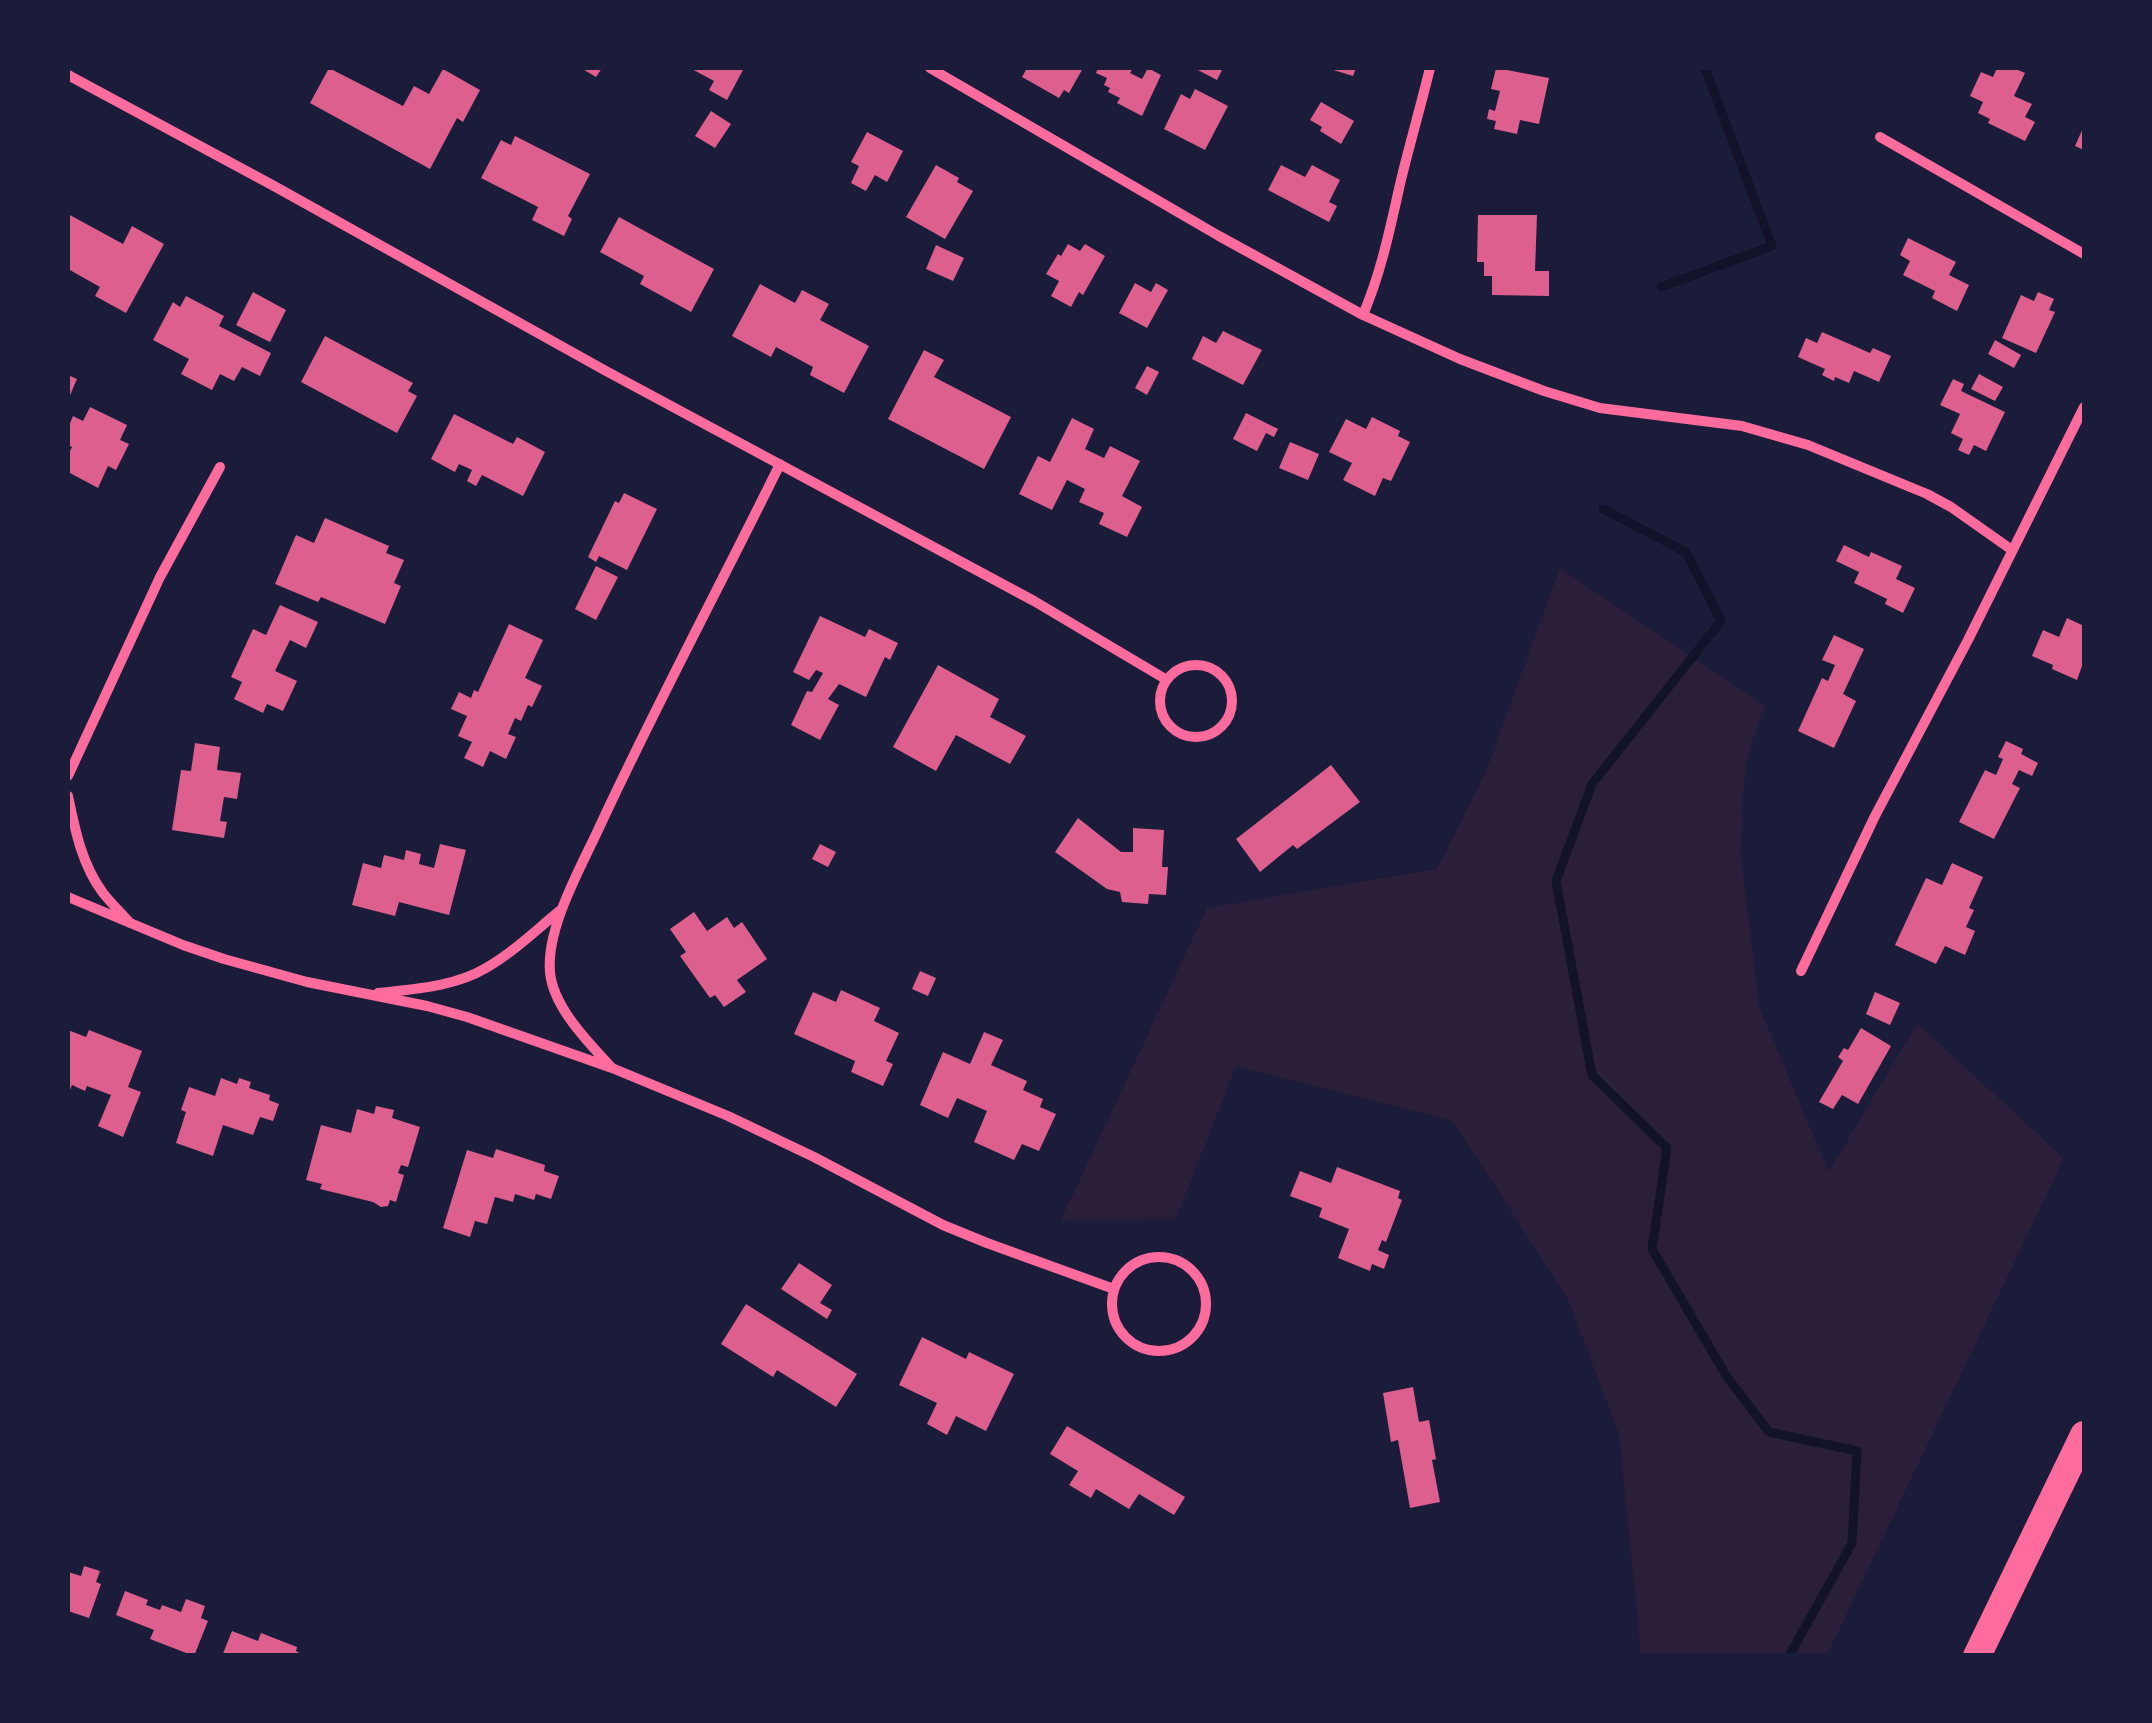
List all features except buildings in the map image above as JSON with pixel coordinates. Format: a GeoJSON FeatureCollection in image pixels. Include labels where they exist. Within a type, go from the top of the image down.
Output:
{"type":"FeatureCollection","features":[{"type":"Feature","properties":{"kind":"highway"},"geometry":{"type":"LineString","coordinates":[[1977,1656],[2084,1436]]}},
{"type":"Feature","properties":{"kind":"street"},"geometry":{"type":"LineString","coordinates":[[930,68],[1162,204],[1363,315],[1460,359],[1600,408],[1742,426],[1808,445],[1928,494],[2012,550]]}},
{"type":"Feature","properties":{"kind":"street"},"geometry":{"type":"LineString","coordinates":[[1363,315],[1388,246],[1430,68]]}},
{"type":"Feature","properties":{"kind":"street"},"geometry":{"type":"LineString","coordinates":[[68,75],[606,371],[1034,600],[1167,680]]}},
{"type":"Feature","properties":{"kind":"street"},"geometry":{"type":"LineString","coordinates":[[1880,137],[2084,254]]}},
{"type":"Feature","properties":{"kind":"street"},"geometry":{"type":"LineString","coordinates":[[1802,971],[1875,816],[2084,407]]}},
{"type":"Feature","properties":{"kind":"street"},"geometry":{"type":"LineString","coordinates":[[612,1068],[569,1018],[554,988],[551,952],[562,908],[633,756],[780,464]]}},
{"type":"Feature","properties":{"kind":"street"},"geometry":{"type":"LineString","coordinates":[[68,776],[160,577],[220,467]]}},
{"type":"Feature","properties":{"kind":"street"},"geometry":{"type":"LineString","coordinates":[[1190,666],[1217,672],[1232,695],[1226,722],[1202,737],[1176,730],[1161,707],[1167,680],[1190,666]]}},
{"type":"Feature","properties":{"kind":"street"},"geometry":{"type":"LineString","coordinates":[[68,796],[84,857],[102,891],[132,925]]}},
{"type":"Feature","properties":{"kind":"street"},"geometry":{"type":"LineString","coordinates":[[68,897],[224,959],[307,982],[467,1017],[612,1068],[728,1116],[944,1225],[1114,1289]]}},
{"type":"Feature","properties":{"kind":"street"},"geometry":{"type":"LineString","coordinates":[[368,994],[440,984],[484,970],[562,908]]}},
{"type":"Feature","properties":{"kind":"street"},"geometry":{"type":"LineString","coordinates":[[1142,1260],[1174,1260],[1188,1268],[1202,1287],[1203,1319],[1190,1340],[1176,1348],[1144,1348],[1119,1328],[1113,1313],[1114,1289],[1128,1268],[1142,1260]]}},
{"type":"Feature","properties":{"kind":"shaded area"},"geometry":{"type":"Polygon","coordinates":[[[1560,568],[1765,706],[1748,753],[1741,854],[1759,1007],[1829,1172],[1917,1023],[2064,1158],[1827,1655],[1641,1655],[1619,1434],[1568,1299],[1453,1121],[1236,1066],[1176,1219],[1061,1220],[1207,908],[1437,869],[1485,774],[1560,568]]]}},
{"type":"Feature","properties":{"kind":"waterway"},"geometry":{"type":"LineString","coordinates":[[1661,287],[1772,246],[1705,68]]}},
{"type":"Feature","properties":{"kind":"waterway"},"geometry":{"type":"LineString","coordinates":[[1603,509],[1686,552],[1721,621],[1592,784],[1556,881],[1592,1075],[1667,1148],[1652,1249],[1727,1377],[1769,1432],[1857,1451],[1852,1543],[1789,1656]]}}]}
